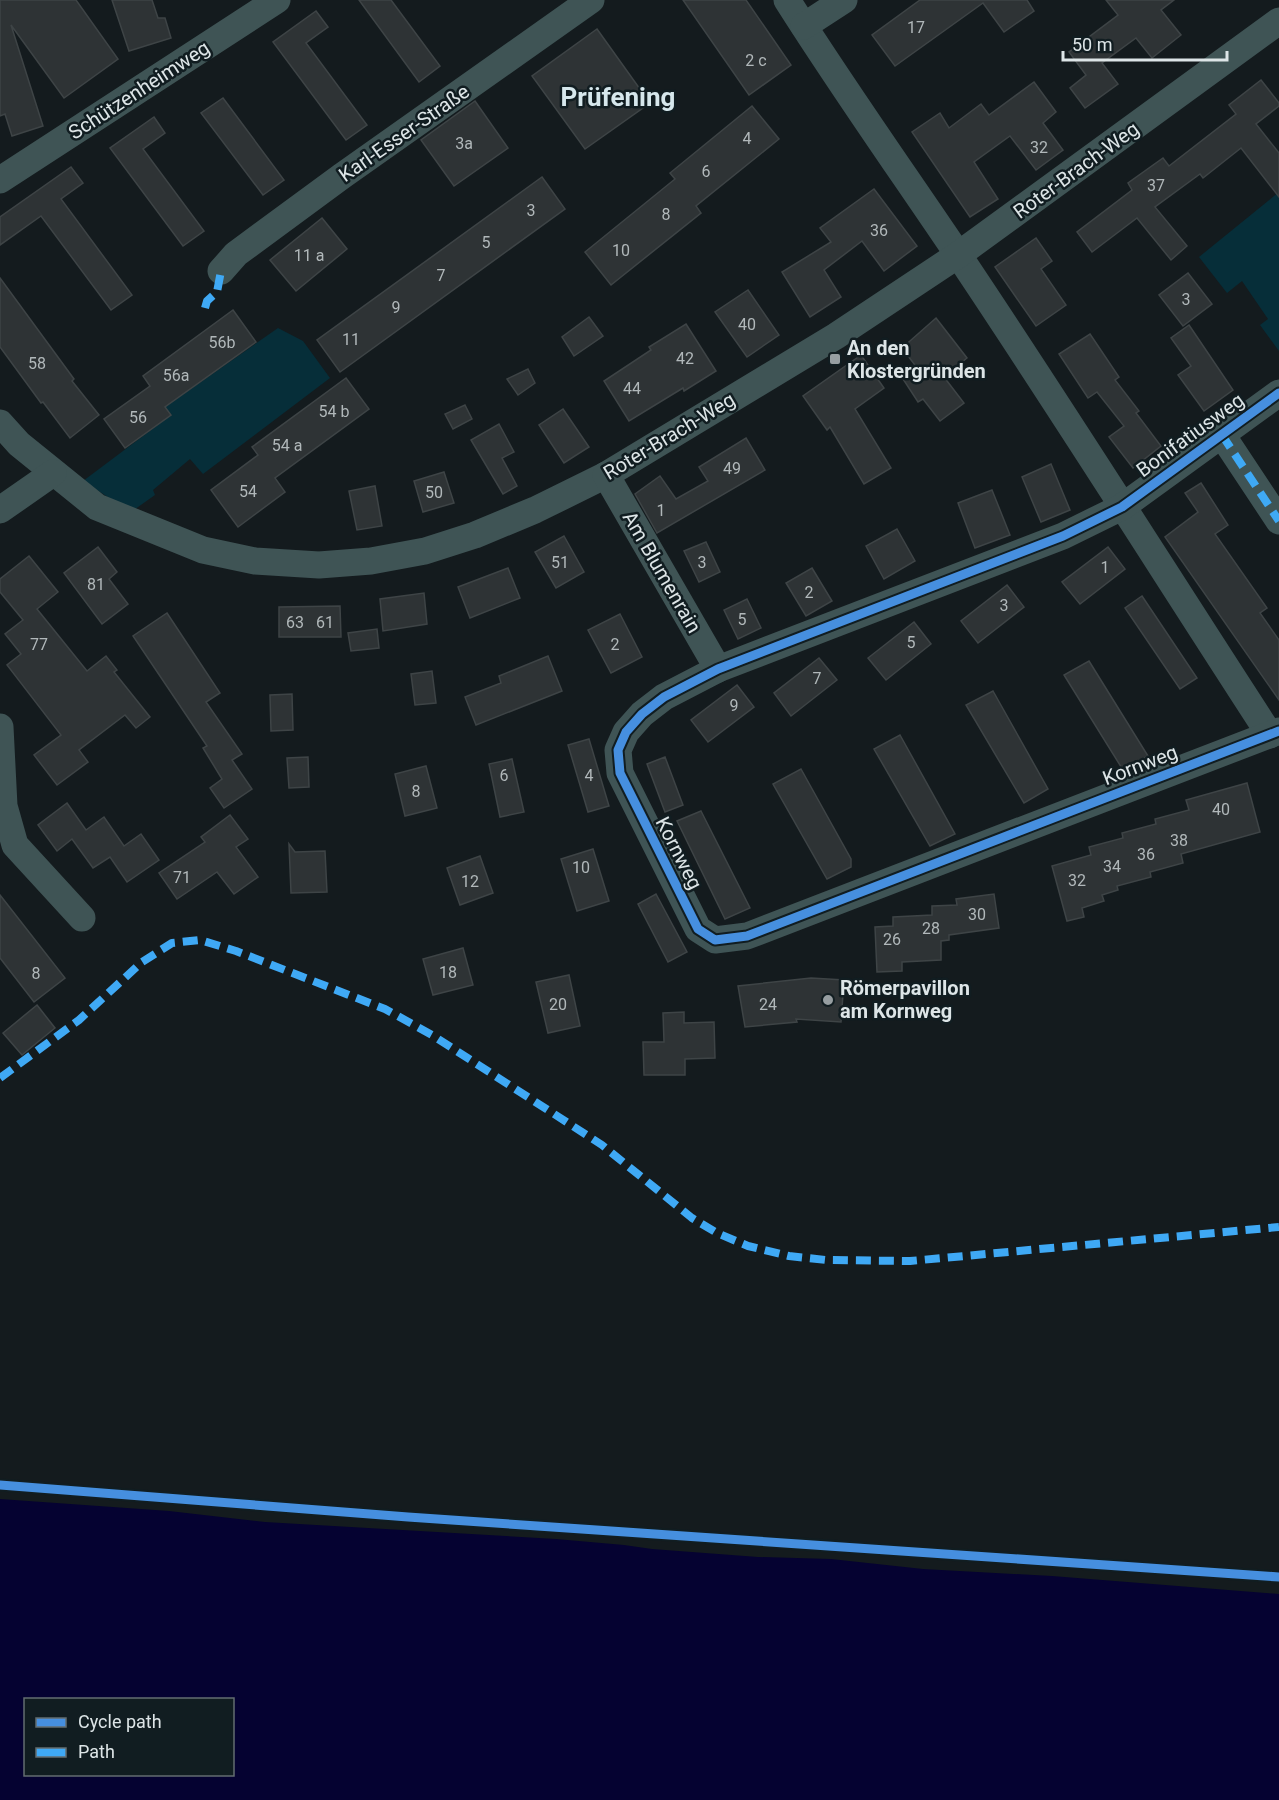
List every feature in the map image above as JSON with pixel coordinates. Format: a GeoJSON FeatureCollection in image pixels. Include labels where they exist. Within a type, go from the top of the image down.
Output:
{"type":"FeatureCollection","features":[{"type":"Feature","properties":{"kind":"street","name":"Schützenheimweg"},"geometry":{"type":"LineString","coordinates":[[0,180],[277,0]]}},
{"type":"Feature","properties":{"kind":"street","name":"Karl-Esser-Straße"},"geometry":{"type":"LineString","coordinates":[[221,272],[236,254],[342,176],[591,0]]}},
{"type":"Feature","properties":{"kind":"street"},"geometry":{"type":"LineString","coordinates":[[787,0],[819,52],[958,255],[1122,507],[1274,733]]}},
{"type":"Feature","properties":{"kind":"street"},"geometry":{"type":"LineString","coordinates":[[804,26],[844,0]]}},
{"type":"Feature","properties":{"kind":"street","name":"Roter-Brach-Weg"},"geometry":{"type":"LineString","coordinates":[[0,423],[19,444],[97,507],[203,550],[255,561],[319,565],[371,561],[425,551],[535,510],[606,475],[836,336],[958,255],[1279,21]]}},
{"type":"Feature","properties":{"kind":"street","name":"Bonifatiusweg"},"geometry":{"type":"LineString","coordinates":[[1122,507],[1279,393]]}},
{"type":"Feature","properties":{"kind":"street","name":"Bonifatiusweg"},"geometry":{"type":"LineString","coordinates":[[1222,435],[1279,521]]}},
{"type":"Feature","properties":{"kind":"street"},"geometry":{"type":"LineString","coordinates":[[0,510],[53,473]]}},
{"type":"Feature","properties":{"kind":"street","name":"Am Blumenrain"},"geometry":{"type":"LineString","coordinates":[[606,475],[718,669]]}},
{"type":"Feature","properties":{"kind":"street","name":"Kornweg"},"geometry":{"type":"LineString","coordinates":[[1122,507],[1063,536],[718,669],[664,697],[642,714],[626,732],[618,750],[620,773],[698,929],[715,940],[747,936],[1274,733]]}},
{"type":"Feature","properties":{"kind":"street"},"geometry":{"type":"LineString","coordinates":[[0,728],[4,806],[15,845],[82,918]]}},
{"type":"Feature","properties":{"kind":"shaded area"},"geometry":{"type":"Polygon","coordinates":[[[1279,192],[1279,351],[1260,325],[1268,319],[1242,281],[1227,293],[1199,257],[1279,192]]]}},
{"type":"Feature","properties":{"kind":"shaded area"},"geometry":{"type":"Polygon","coordinates":[[[278,328],[303,341],[330,378],[203,474],[190,459],[153,490],[155,495],[131,512],[83,481],[171,415],[165,407],[278,328]]]}},
{"type":"Feature","properties":{"kind":"shaded area"},"geometry":{"type":"Polygon","coordinates":[[[0,1499],[169,1511],[265,1522],[556,1539],[652,1549],[758,1557],[831,1559],[923,1569],[1052,1576],[1279,1594],[1279,1800],[0,1800],[0,1499]]]}},
{"type":"Feature","properties":{"kind":"building"},"geometry":{"type":"Polygon","coordinates":[[[0,0],[76,0],[118,59],[64,98],[11,25],[43,126],[12,136],[5,114],[0,116],[0,0]]]}},
{"type":"Feature","properties":{"kind":"building"},"geometry":{"type":"Polygon","coordinates":[[[112,0],[152,0],[158,18],[165,18],[171,38],[129,51],[112,0]]]}},
{"type":"Feature","properties":{"kind":"building"},"geometry":{"type":"Polygon","coordinates":[[[359,0],[391,0],[440,66],[419,82],[359,0]]]}},
{"type":"Feature","properties":{"kind":"building"},"geometry":{"type":"Polygon","coordinates":[[[683,0],[746,0],[791,65],[749,95],[683,0]]]}},
{"type":"Feature","properties":{"kind":"building"},"geometry":{"type":"Polygon","coordinates":[[[920,0],[1027,0],[1034,11],[1004,32],[983,3],[895,66],[872,35],[920,0]]]}},
{"type":"Feature","properties":{"kind":"building"},"geometry":{"type":"Polygon","coordinates":[[[1106,0],[1174,0],[1161,10],[1181,35],[1152,58],[1136,38],[1102,63],[1118,84],[1085,108],[1070,88],[1086,75],[1069,52],[1118,15],[1106,0]]]}},
{"type":"Feature","properties":{"kind":"building"},"geometry":{"type":"Polygon","coordinates":[[[316,11],[328,27],[306,43],[367,125],[346,140],[273,42],[316,11]]]}},
{"type":"Feature","properties":{"kind":"building"},"geometry":{"type":"Polygon","coordinates":[[[597,29],[650,103],[585,149],[532,76],[597,29]]]}},
{"type":"Feature","properties":{"kind":"building"},"geometry":{"type":"Polygon","coordinates":[[[1261,80],[1279,103],[1279,106],[1256,124],[1279,153],[1279,197],[1241,148],[1203,178],[1200,174],[1155,207],[1187,246],[1171,260],[1137,218],[1092,252],[1077,232],[1132,190],[1128,183],[1163,158],[1169,166],[1236,114],[1229,105],[1261,80]]]}},
{"type":"Feature","properties":{"kind":"building"},"geometry":{"type":"Polygon","coordinates":[[[1034,82],[1056,112],[1043,123],[1063,150],[1036,170],[1010,136],[974,162],[998,199],[970,217],[912,132],[940,113],[949,128],[981,104],[989,115],[1034,82]]]}},
{"type":"Feature","properties":{"kind":"building"},"geometry":{"type":"Polygon","coordinates":[[[223,98],[284,180],[263,195],[201,113],[223,98]]]}},
{"type":"Feature","properties":{"kind":"building"},"geometry":{"type":"Polygon","coordinates":[[[475,101],[508,148],[454,186],[421,140],[475,101]]]}},
{"type":"Feature","properties":{"kind":"building"},"geometry":{"type":"Polygon","coordinates":[[[752,106],[779,139],[696,206],[701,213],[611,285],[585,252],[675,179],[670,173],[752,106]]]}},
{"type":"Feature","properties":{"kind":"building"},"geometry":{"type":"Polygon","coordinates":[[[154,117],[165,133],[143,149],[204,231],[183,246],[110,148],[154,117]]]}},
{"type":"Feature","properties":{"kind":"building"},"geometry":{"type":"Polygon","coordinates":[[[71,167],[83,183],[61,199],[132,295],[111,310],[41,216],[0,245],[0,217],[71,167]]]}},
{"type":"Feature","properties":{"kind":"building"},"geometry":{"type":"Polygon","coordinates":[[[542,177],[565,209],[340,372],[317,340],[542,177]]]}},
{"type":"Feature","properties":{"kind":"building"},"geometry":{"type":"Polygon","coordinates":[[[874,189],[917,246],[884,271],[862,241],[824,270],[841,297],[810,317],[782,272],[831,242],[820,228],[874,189]]]}},
{"type":"Feature","properties":{"kind":"building"},"geometry":{"type":"Polygon","coordinates":[[[322,218],[347,249],[296,291],[270,260],[322,218]]]}},
{"type":"Feature","properties":{"kind":"building"},"geometry":{"type":"Polygon","coordinates":[[[1036,238],[1052,261],[1041,269],[1066,305],[1036,326],[995,267],[1036,238]]]}},
{"type":"Feature","properties":{"kind":"building"},"geometry":{"type":"Polygon","coordinates":[[[1188,273],[1212,304],[1183,326],[1159,295],[1188,273]]]}},
{"type":"Feature","properties":{"kind":"building"},"geometry":{"type":"Polygon","coordinates":[[[0,278],[74,379],[72,381],[99,415],[70,438],[0,347],[0,278]]]}},
{"type":"Feature","properties":{"kind":"building"},"geometry":{"type":"Polygon","coordinates":[[[748,290],[779,335],[747,357],[715,312],[748,290]]]}},
{"type":"Feature","properties":{"kind":"building"},"geometry":{"type":"Polygon","coordinates":[[[233,310],[256,342],[165,407],[171,415],[125,448],[104,419],[150,386],[143,376],[233,310]]]}},
{"type":"Feature","properties":{"kind":"building"},"geometry":{"type":"Polygon","coordinates":[[[589,317],[603,336],[574,356],[562,337],[589,317]]]}},
{"type":"Feature","properties":{"kind":"building"},"geometry":{"type":"Polygon","coordinates":[[[936,318],[967,358],[944,377],[964,403],[940,421],[923,399],[918,402],[903,379],[918,369],[902,348],[936,318]]]}},
{"type":"Feature","properties":{"kind":"building"},"geometry":{"type":"Polygon","coordinates":[[[686,324],[716,371],[629,421],[604,381],[651,350],[649,347],[686,324]]]}},
{"type":"Feature","properties":{"kind":"building"},"geometry":{"type":"Polygon","coordinates":[[[1189,325],[1233,390],[1204,411],[1178,375],[1191,366],[1171,338],[1189,325]]]}},
{"type":"Feature","properties":{"kind":"building"},"geometry":{"type":"Polygon","coordinates":[[[1090,334],[1119,377],[1115,380],[1139,411],[1136,413],[1161,446],[1133,468],[1109,437],[1124,426],[1097,392],[1088,398],[1059,354],[1090,334]]]}},
{"type":"Feature","properties":{"kind":"building"},"geometry":{"type":"Polygon","coordinates":[[[861,355],[884,388],[855,409],[891,468],[864,484],[830,427],[827,430],[803,396],[861,355]]]}},
{"type":"Feature","properties":{"kind":"building"},"geometry":{"type":"Polygon","coordinates":[[[528,369],[535,383],[518,395],[507,379],[528,369]]]}},
{"type":"Feature","properties":{"kind":"building"},"geometry":{"type":"Polygon","coordinates":[[[346,378],[369,409],[275,478],[285,492],[238,527],[211,490],[258,455],[252,447],[346,378]]]}},
{"type":"Feature","properties":{"kind":"building"},"geometry":{"type":"Polygon","coordinates":[[[465,405],[472,419],[453,429],[445,414],[465,405]]]}},
{"type":"Feature","properties":{"kind":"building"},"geometry":{"type":"Polygon","coordinates":[[[563,409],[589,447],[564,463],[539,425],[563,409]]]}},
{"type":"Feature","properties":{"kind":"building"},"geometry":{"type":"Polygon","coordinates":[[[499,424],[514,452],[502,458],[517,486],[503,494],[471,440],[499,424]]]}},
{"type":"Feature","properties":{"kind":"building"},"geometry":{"type":"Polygon","coordinates":[[[746,438],[765,470],[657,533],[635,494],[660,476],[676,499],[708,481],[699,467],[746,438]]]}},
{"type":"Feature","properties":{"kind":"building"},"geometry":{"type":"Polygon","coordinates":[[[1051,464],[1070,510],[1041,522],[1022,477],[1051,464]]]}},
{"type":"Feature","properties":{"kind":"building"},"geometry":{"type":"Polygon","coordinates":[[[444,472],[454,503],[423,512],[414,481],[444,472]]]}},
{"type":"Feature","properties":{"kind":"building"},"geometry":{"type":"Polygon","coordinates":[[[1201,483],[1228,525],[1215,534],[1267,608],[1260,613],[1279,640],[1279,700],[1165,537],[1198,512],[1185,493],[1201,483]]]}},
{"type":"Feature","properties":{"kind":"building"},"geometry":{"type":"Polygon","coordinates":[[[375,486],[382,526],[357,530],[349,491],[375,486]]]}},
{"type":"Feature","properties":{"kind":"building"},"geometry":{"type":"Polygon","coordinates":[[[992,490],[1010,535],[975,548],[958,503],[992,490]]]}},
{"type":"Feature","properties":{"kind":"building"},"geometry":{"type":"Polygon","coordinates":[[[897,529],[915,561],[884,579],[866,546],[897,529]]]}},
{"type":"Feature","properties":{"kind":"building"},"geometry":{"type":"Polygon","coordinates":[[[564,536],[584,572],[556,588],[535,552],[564,536]]]}},
{"type":"Feature","properties":{"kind":"building"},"geometry":{"type":"Polygon","coordinates":[[[706,542],[720,572],[699,582],[684,551],[706,542]]]}},
{"type":"Feature","properties":{"kind":"building"},"geometry":{"type":"Polygon","coordinates":[[[98,547],[117,572],[109,579],[128,604],[102,624],[64,573],[98,547]]]}},
{"type":"Feature","properties":{"kind":"building"},"geometry":{"type":"Polygon","coordinates":[[[1108,547],[1125,569],[1080,604],[1062,582],[1108,547]]]}},
{"type":"Feature","properties":{"kind":"building"},"geometry":{"type":"Polygon","coordinates":[[[29,556],[58,592],[37,609],[87,671],[106,656],[117,670],[114,672],[150,717],[136,728],[125,715],[79,750],[88,762],[57,785],[34,755],[61,735],[7,665],[21,654],[5,634],[23,620],[0,592],[0,579],[29,556]]]}},
{"type":"Feature","properties":{"kind":"building"},"geometry":{"type":"Polygon","coordinates":[[[508,568],[520,598],[470,618],[458,587],[508,568]]]}},
{"type":"Feature","properties":{"kind":"building"},"geometry":{"type":"Polygon","coordinates":[[[812,568],[832,601],[806,616],[786,583],[812,568]]]}},
{"type":"Feature","properties":{"kind":"building"},"geometry":{"type":"Polygon","coordinates":[[[1007,585],[1024,607],[978,643],[961,621],[1007,585]]]}},
{"type":"Feature","properties":{"kind":"building"},"geometry":{"type":"Polygon","coordinates":[[[424,593],[427,624],[383,631],[380,599],[424,593]]]}},
{"type":"Feature","properties":{"kind":"building"},"geometry":{"type":"Polygon","coordinates":[[[1142,596],[1197,678],[1180,689],[1125,608],[1142,596]]]}},
{"type":"Feature","properties":{"kind":"building"},"geometry":{"type":"Polygon","coordinates":[[[747,599],[761,628],[738,639],[724,610],[747,599]]]}},
{"type":"Feature","properties":{"kind":"building"},"geometry":{"type":"Polygon","coordinates":[[[340,606],[341,637],[279,637],[279,607],[340,606]]]}},
{"type":"Feature","properties":{"kind":"building"},"geometry":{"type":"Polygon","coordinates":[[[167,613],[220,693],[206,702],[242,754],[232,760],[252,789],[224,808],[210,788],[222,779],[203,748],[207,746],[133,636],[167,613]]]}},
{"type":"Feature","properties":{"kind":"building"},"geometry":{"type":"Polygon","coordinates":[[[620,614],[642,657],[611,673],[588,630],[620,614]]]}},
{"type":"Feature","properties":{"kind":"building"},"geometry":{"type":"Polygon","coordinates":[[[914,622],[931,644],[886,680],[868,658],[914,622]]]}},
{"type":"Feature","properties":{"kind":"building"},"geometry":{"type":"Polygon","coordinates":[[[377,629],[379,648],[351,651],[348,633],[377,629]]]}},
{"type":"Feature","properties":{"kind":"building"},"geometry":{"type":"Polygon","coordinates":[[[548,656],[562,691],[476,725],[465,697],[501,683],[499,676],[548,656]]]}},
{"type":"Feature","properties":{"kind":"building"},"geometry":{"type":"Polygon","coordinates":[[[819,658],[837,680],[791,716],[774,693],[819,658]]]}},
{"type":"Feature","properties":{"kind":"building"},"geometry":{"type":"Polygon","coordinates":[[[1089,661],[1148,756],[1123,770],[1064,675],[1089,661]]]}},
{"type":"Feature","properties":{"kind":"building"},"geometry":{"type":"Polygon","coordinates":[[[432,671],[436,703],[415,705],[411,674],[432,671]]]}},
{"type":"Feature","properties":{"kind":"building"},"geometry":{"type":"Polygon","coordinates":[[[737,685],[754,707],[708,742],[691,720],[737,685]]]}},
{"type":"Feature","properties":{"kind":"building"},"geometry":{"type":"Polygon","coordinates":[[[993,691],[1048,789],[1024,803],[966,705],[993,691]]]}},
{"type":"Feature","properties":{"kind":"building"},"geometry":{"type":"Polygon","coordinates":[[[292,694],[293,730],[271,731],[270,695],[292,694]]]}},
{"type":"Feature","properties":{"kind":"building"},"geometry":{"type":"Polygon","coordinates":[[[900,735],[955,834],[930,846],[874,749],[900,735]]]}},
{"type":"Feature","properties":{"kind":"building"},"geometry":{"type":"Polygon","coordinates":[[[589,739],[609,806],[588,812],[568,745],[589,739]]]}},
{"type":"Feature","properties":{"kind":"building"},"geometry":{"type":"Polygon","coordinates":[[[308,757],[309,787],[289,788],[287,758],[308,757]]]}},
{"type":"Feature","properties":{"kind":"building"},"geometry":{"type":"Polygon","coordinates":[[[665,757],[683,805],[665,812],[647,764],[665,757]]]}},
{"type":"Feature","properties":{"kind":"building"},"geometry":{"type":"Polygon","coordinates":[[[512,759],[524,812],[500,817],[489,764],[512,759]]]}},
{"type":"Feature","properties":{"kind":"building"},"geometry":{"type":"Polygon","coordinates":[[[426,766],[437,808],[405,816],[395,774],[426,766]]]}},
{"type":"Feature","properties":{"kind":"building"},"geometry":{"type":"Polygon","coordinates":[[[801,769],[851,859],[851,867],[827,879],[773,784],[801,769]]]}},
{"type":"Feature","properties":{"kind":"building"},"geometry":{"type":"Polygon","coordinates":[[[1247,783],[1260,832],[1181,854],[1183,863],[1150,872],[1151,877],[1117,886],[1118,890],[1102,895],[1104,901],[1082,908],[1084,917],[1067,921],[1052,866],[1091,855],[1089,847],[1123,838],[1122,833],[1156,824],[1155,819],[1189,810],[1186,800],[1247,783]]]}},
{"type":"Feature","properties":{"kind":"building"},"geometry":{"type":"Polygon","coordinates":[[[67,803],[86,830],[104,817],[124,846],[141,834],[159,860],[127,882],[110,857],[93,868],[72,839],[57,851],[38,825],[67,803]]]}},
{"type":"Feature","properties":{"kind":"building"},"geometry":{"type":"Polygon","coordinates":[[[701,811],[750,908],[725,919],[677,821],[701,811]]]}},
{"type":"Feature","properties":{"kind":"building"},"geometry":{"type":"Polygon","coordinates":[[[230,815],[248,839],[236,847],[258,877],[234,894],[217,872],[177,899],[159,873],[205,842],[201,837],[230,815]]]}},
{"type":"Feature","properties":{"kind":"building"},"geometry":{"type":"Polygon","coordinates":[[[289,844],[295,852],[325,851],[327,892],[291,893],[289,844]]]}},
{"type":"Feature","properties":{"kind":"building"},"geometry":{"type":"Polygon","coordinates":[[[593,849],[609,901],[577,911],[561,859],[593,849]]]}},
{"type":"Feature","properties":{"kind":"building"},"geometry":{"type":"Polygon","coordinates":[[[480,856],[493,893],[460,905],[447,868],[480,856]]]}},
{"type":"Feature","properties":{"kind":"building"},"geometry":{"type":"Polygon","coordinates":[[[656,894],[687,952],[668,962],[638,904],[656,894]]]}},
{"type":"Feature","properties":{"kind":"building"},"geometry":{"type":"Polygon","coordinates":[[[994,894],[999,928],[949,935],[949,940],[941,941],[941,960],[902,962],[902,971],[877,972],[875,927],[893,926],[893,917],[932,915],[932,906],[957,905],[956,899],[994,894]]]}},
{"type":"Feature","properties":{"kind":"building"},"geometry":{"type":"Polygon","coordinates":[[[0,895],[65,978],[34,1002],[0,958],[0,895]]]}},
{"type":"Feature","properties":{"kind":"building"},"geometry":{"type":"Polygon","coordinates":[[[463,948],[473,985],[433,995],[423,959],[463,948]]]}},
{"type":"Feature","properties":{"kind":"building"},"geometry":{"type":"Polygon","coordinates":[[[569,975],[580,1026],[548,1033],[536,982],[569,975]]]}},
{"type":"Feature","properties":{"kind":"building"},"geometry":{"type":"Polygon","coordinates":[[[811,978],[844,980],[841,1022],[796,1019],[797,1022],[745,1027],[738,986],[811,978]]]}},
{"type":"Feature","properties":{"kind":"building"},"geometry":{"type":"Polygon","coordinates":[[[37,1005],[55,1028],[22,1055],[3,1033],[37,1005]]]}},
{"type":"Feature","properties":{"kind":"building"},"geometry":{"type":"Polygon","coordinates":[[[684,1012],[684,1023],[714,1022],[715,1058],[685,1059],[685,1075],[644,1075],[643,1042],[664,1042],[663,1013],[684,1012]]]}},
{"type":"Feature","properties":{"kind":"marked path"},"geometry":{"type":"LineString","coordinates":[[205,308],[207,301],[217,292],[221,271]]}},
{"type":"Feature","properties":{"kind":"marked path"},"geometry":{"type":"LineString","coordinates":[[1222,435],[1279,521]]}},
{"type":"Feature","properties":{"kind":"marked path"},"geometry":{"type":"LineString","coordinates":[[0,1078],[79,1020],[142,962],[172,943],[200,940],[236,951],[385,1009],[432,1035],[602,1145],[692,1218],[717,1233],[748,1246],[789,1256],[826,1260],[910,1261],[1279,1227]]}},
{"type":"Feature","properties":{"kind":"cycle path"},"geometry":{"type":"LineString","coordinates":[[1279,393],[1122,507],[1063,536],[718,669],[664,697],[642,714],[626,732],[618,750],[620,773],[698,929],[715,940],[747,936],[1279,731]]}},
{"type":"Feature","properties":{"kind":"cycle path"},"geometry":{"type":"LineString","coordinates":[[0,1485],[408,1517],[1279,1577]]}},
{"type":"Feature","properties":{"kind":"place","name":"An den Klostergründen"},"geometry":{"type":"Point","coordinates":[835,359]}},
{"type":"Feature","properties":{"kind":"place","name":"Römerpavillon am Kornweg"},"geometry":{"type":"Point","coordinates":[828,1000]}},
{"type":"Feature","properties":{"kind":"district","name":"Prüfening"},"geometry":{"type":"Point","coordinates":[618,97]}}]}
